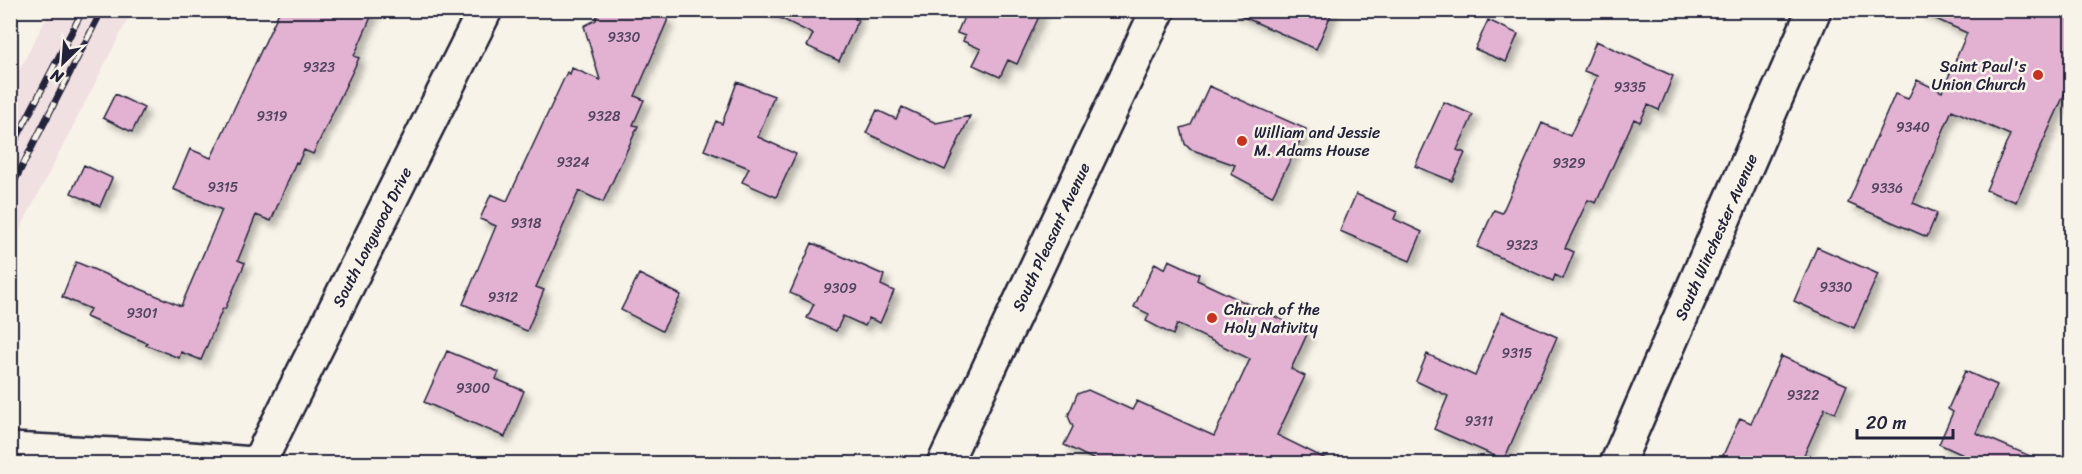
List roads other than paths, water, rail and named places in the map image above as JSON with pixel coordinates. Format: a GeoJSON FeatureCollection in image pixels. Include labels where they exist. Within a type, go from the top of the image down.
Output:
{"type":"FeatureCollection","features":[{"type":"Feature","properties":{"kind":"street","name":"South Longwood Drive"},"geometry":{"type":"LineString","coordinates":[[258,464],[485,10]]}},
{"type":"Feature","properties":{"kind":"street","name":"South Pleasant Avenue"},"geometry":{"type":"LineString","coordinates":[[944,464],[1158,10]]}},
{"type":"Feature","properties":{"kind":"street","name":"South Winchester Avenue"},"geometry":{"type":"LineString","coordinates":[[1617,464],[1814,10]]}},
{"type":"Feature","properties":{"kind":"street"},"geometry":{"type":"LineString","coordinates":[[10,450],[253,464]]}},
{"type":"Feature","properties":{"kind":"railway"},"geometry":{"type":"LineString","coordinates":[[10,151],[83,10]]}},
{"type":"Feature","properties":{"kind":"railway"},"geometry":{"type":"LineString","coordinates":[[10,190],[102,10]]}},
{"type":"Feature","properties":{"kind":"place","name":"Saint Paul's Union Church"},"geometry":{"type":"Point","coordinates":[2038,75]}},
{"type":"Feature","properties":{"kind":"place","name":"William and Jessie M. Adams House"},"geometry":{"type":"Point","coordinates":[1242,141]}},
{"type":"Feature","properties":{"kind":"place","name":"Church of the Holy Nativity"},"geometry":{"type":"Point","coordinates":[1212,318]}}]}
